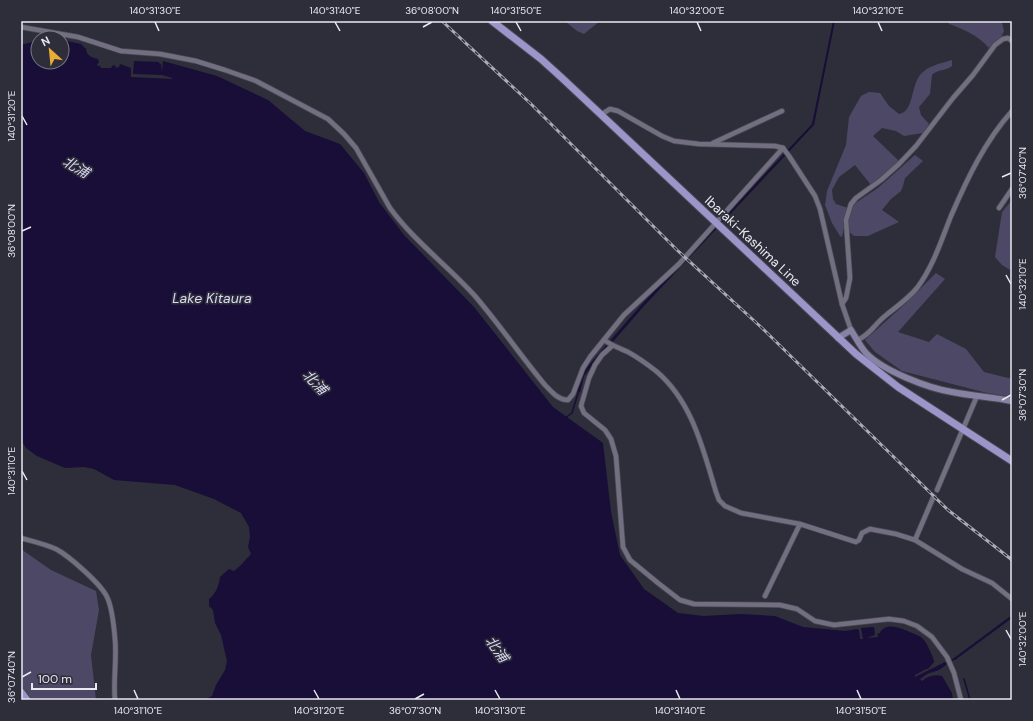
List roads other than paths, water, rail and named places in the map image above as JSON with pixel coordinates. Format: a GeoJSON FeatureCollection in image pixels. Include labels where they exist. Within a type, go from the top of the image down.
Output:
{"type":"FeatureCollection","features":[{"type":"Feature","properties":{"kind":"main road","name":"Ibaraki-Kashima Line"},"geometry":{"type":"LineString","coordinates":[[492,21],[541,59],[602,114],[838,338],[869,365],[898,387],[1012,462]]}},
{"type":"Feature","properties":{"kind":"main road"},"geometry":{"type":"LineString","coordinates":[[838,338],[851,330],[867,354],[886,368],[942,390],[1012,401]]}},
{"type":"Feature","properties":{"kind":"main road"},"geometry":{"type":"LineString","coordinates":[[898,387],[904,376]]}},
{"type":"Feature","properties":{"kind":"main road"},"geometry":{"type":"LineString","coordinates":[[21,692],[27,700]]}},
{"type":"Feature","properties":{"kind":"street"},"geometry":{"type":"LineString","coordinates":[[21,27],[78,37],[121,51],[172,56],[196,61],[256,81],[328,119],[356,148],[390,208],[397,217],[475,297],[545,385],[555,395],[563,400],[568,400],[573,394],[590,357],[624,315],[719,225],[784,149]]}},
{"type":"Feature","properties":{"kind":"street"},"geometry":{"type":"LineString","coordinates":[[842,304],[846,298],[850,278],[846,220],[851,204],[856,198],[881,180],[899,164],[916,146],[996,45],[1004,39],[1008,38],[1012,41]]}},
{"type":"Feature","properties":{"kind":"street"},"geometry":{"type":"LineString","coordinates":[[602,114],[610,109],[618,111],[668,139],[685,143],[775,146],[784,149],[815,196],[820,209],[842,304],[851,330]]}},
{"type":"Feature","properties":{"kind":"street"},"geometry":{"type":"LineString","coordinates":[[711,144],[782,111]]}},
{"type":"Feature","properties":{"kind":"street"},"geometry":{"type":"LineString","coordinates":[[857,340],[865,336],[884,316],[903,302],[926,275],[964,184],[1000,124],[1012,111]]}},
{"type":"Feature","properties":{"kind":"street"},"geometry":{"type":"LineString","coordinates":[[999,208],[1012,189]]}},
{"type":"Feature","properties":{"kind":"street"},"geometry":{"type":"LineString","coordinates":[[604,340],[612,346],[627,352],[657,372],[682,402],[690,415],[699,436],[716,492],[725,506],[741,513],[800,524],[856,542],[859,540],[862,533],[870,529],[896,534],[915,540],[962,569],[992,583],[1012,599]]}},
{"type":"Feature","properties":{"kind":"street"},"geometry":{"type":"LineString","coordinates":[[612,346],[602,355],[595,365],[589,378],[581,406],[584,413],[605,430],[611,439],[616,456],[623,547],[630,560],[680,600],[694,604],[780,605],[797,609],[815,621],[834,625],[882,619],[911,623],[927,633],[944,653],[954,674],[961,700]]}},
{"type":"Feature","properties":{"kind":"street"},"geometry":{"type":"LineString","coordinates":[[937,490],[977,396]]}},
{"type":"Feature","properties":{"kind":"street"},"geometry":{"type":"LineString","coordinates":[[915,540],[933,498]]}},
{"type":"Feature","properties":{"kind":"street"},"geometry":{"type":"LineString","coordinates":[[765,596],[800,524]]}},
{"type":"Feature","properties":{"kind":"street"},"geometry":{"type":"LineString","coordinates":[[21,538],[56,549],[100,586],[107,596],[110,605],[115,638],[115,700]]}},
{"type":"Feature","properties":{"kind":"water"},"geometry":{"type":"Polygon","coordinates":[[[833,21],[835,21],[814,125],[644,306],[591,367],[584,376],[580,392],[577,391],[582,375],[589,365],[642,304],[812,124],[833,21]]]}},
{"type":"Feature","properties":{"kind":"water","name":"Lake Kitaura"},"geometry":{"type":"Polygon","coordinates":[[[70,42],[81,44],[86,49],[88,55],[98,59],[99,63],[97,64],[101,68],[111,68],[113,65],[116,66],[115,68],[119,67],[120,64],[131,68],[131,77],[172,79],[162,75],[133,74],[134,61],[159,62],[161,64],[162,72],[163,61],[217,76],[268,100],[305,131],[340,144],[364,173],[379,202],[404,235],[474,307],[553,407],[603,443],[611,512],[620,555],[644,589],[678,613],[704,616],[741,614],[775,616],[803,627],[845,631],[857,629],[859,630],[860,639],[863,639],[861,628],[874,627],[875,635],[867,638],[878,637],[877,633],[879,634],[886,627],[891,626],[902,629],[922,638],[928,646],[934,660],[928,669],[915,675],[915,677],[945,662],[946,665],[939,670],[927,674],[920,679],[922,681],[931,676],[942,676],[952,693],[953,700],[204,700],[212,696],[216,685],[225,670],[227,661],[221,635],[215,623],[213,610],[209,606],[209,599],[214,595],[217,589],[220,577],[229,569],[234,571],[251,554],[248,547],[250,537],[249,527],[241,513],[214,499],[175,485],[114,480],[94,469],[84,467],[65,468],[37,456],[26,448],[21,440],[21,45],[30,43],[30,70],[70,70],[70,42]]]}},
{"type":"Feature","properties":{"kind":"water"},"geometry":{"type":"Polygon","coordinates":[[[1012,615],[1012,618],[955,660],[954,658],[1012,615]]]}},
{"type":"Feature","properties":{"kind":"waterway"},"geometry":{"type":"LineString","coordinates":[[565,418],[572,413],[579,390]]}},
{"type":"Feature","properties":{"kind":"waterway"},"geometry":{"type":"LineString","coordinates":[[945,664],[956,658]]}},
{"type":"Feature","properties":{"kind":"waterway"},"geometry":{"type":"LineString","coordinates":[[964,679],[970,700]]}},
{"type":"Feature","properties":{"kind":"tunnel"},"geometry":{"type":"LineString","coordinates":[[933,498],[937,490]]}},
{"type":"Feature","properties":{"kind":"railway"},"geometry":{"type":"LineString","coordinates":[[442,21],[530,103],[677,250],[762,328],[948,510],[1012,560]]}},
{"type":"Feature","properties":{"kind":"water label","name":"北浦"},"geometry":{"type":"Point","coordinates":[76,167]}},
{"type":"Feature","properties":{"kind":"water label","name":"北浦"},"geometry":{"type":"Point","coordinates":[315,382]}},
{"type":"Feature","properties":{"kind":"water label","name":"北浦"},"geometry":{"type":"Point","coordinates":[497,649]}}]}
